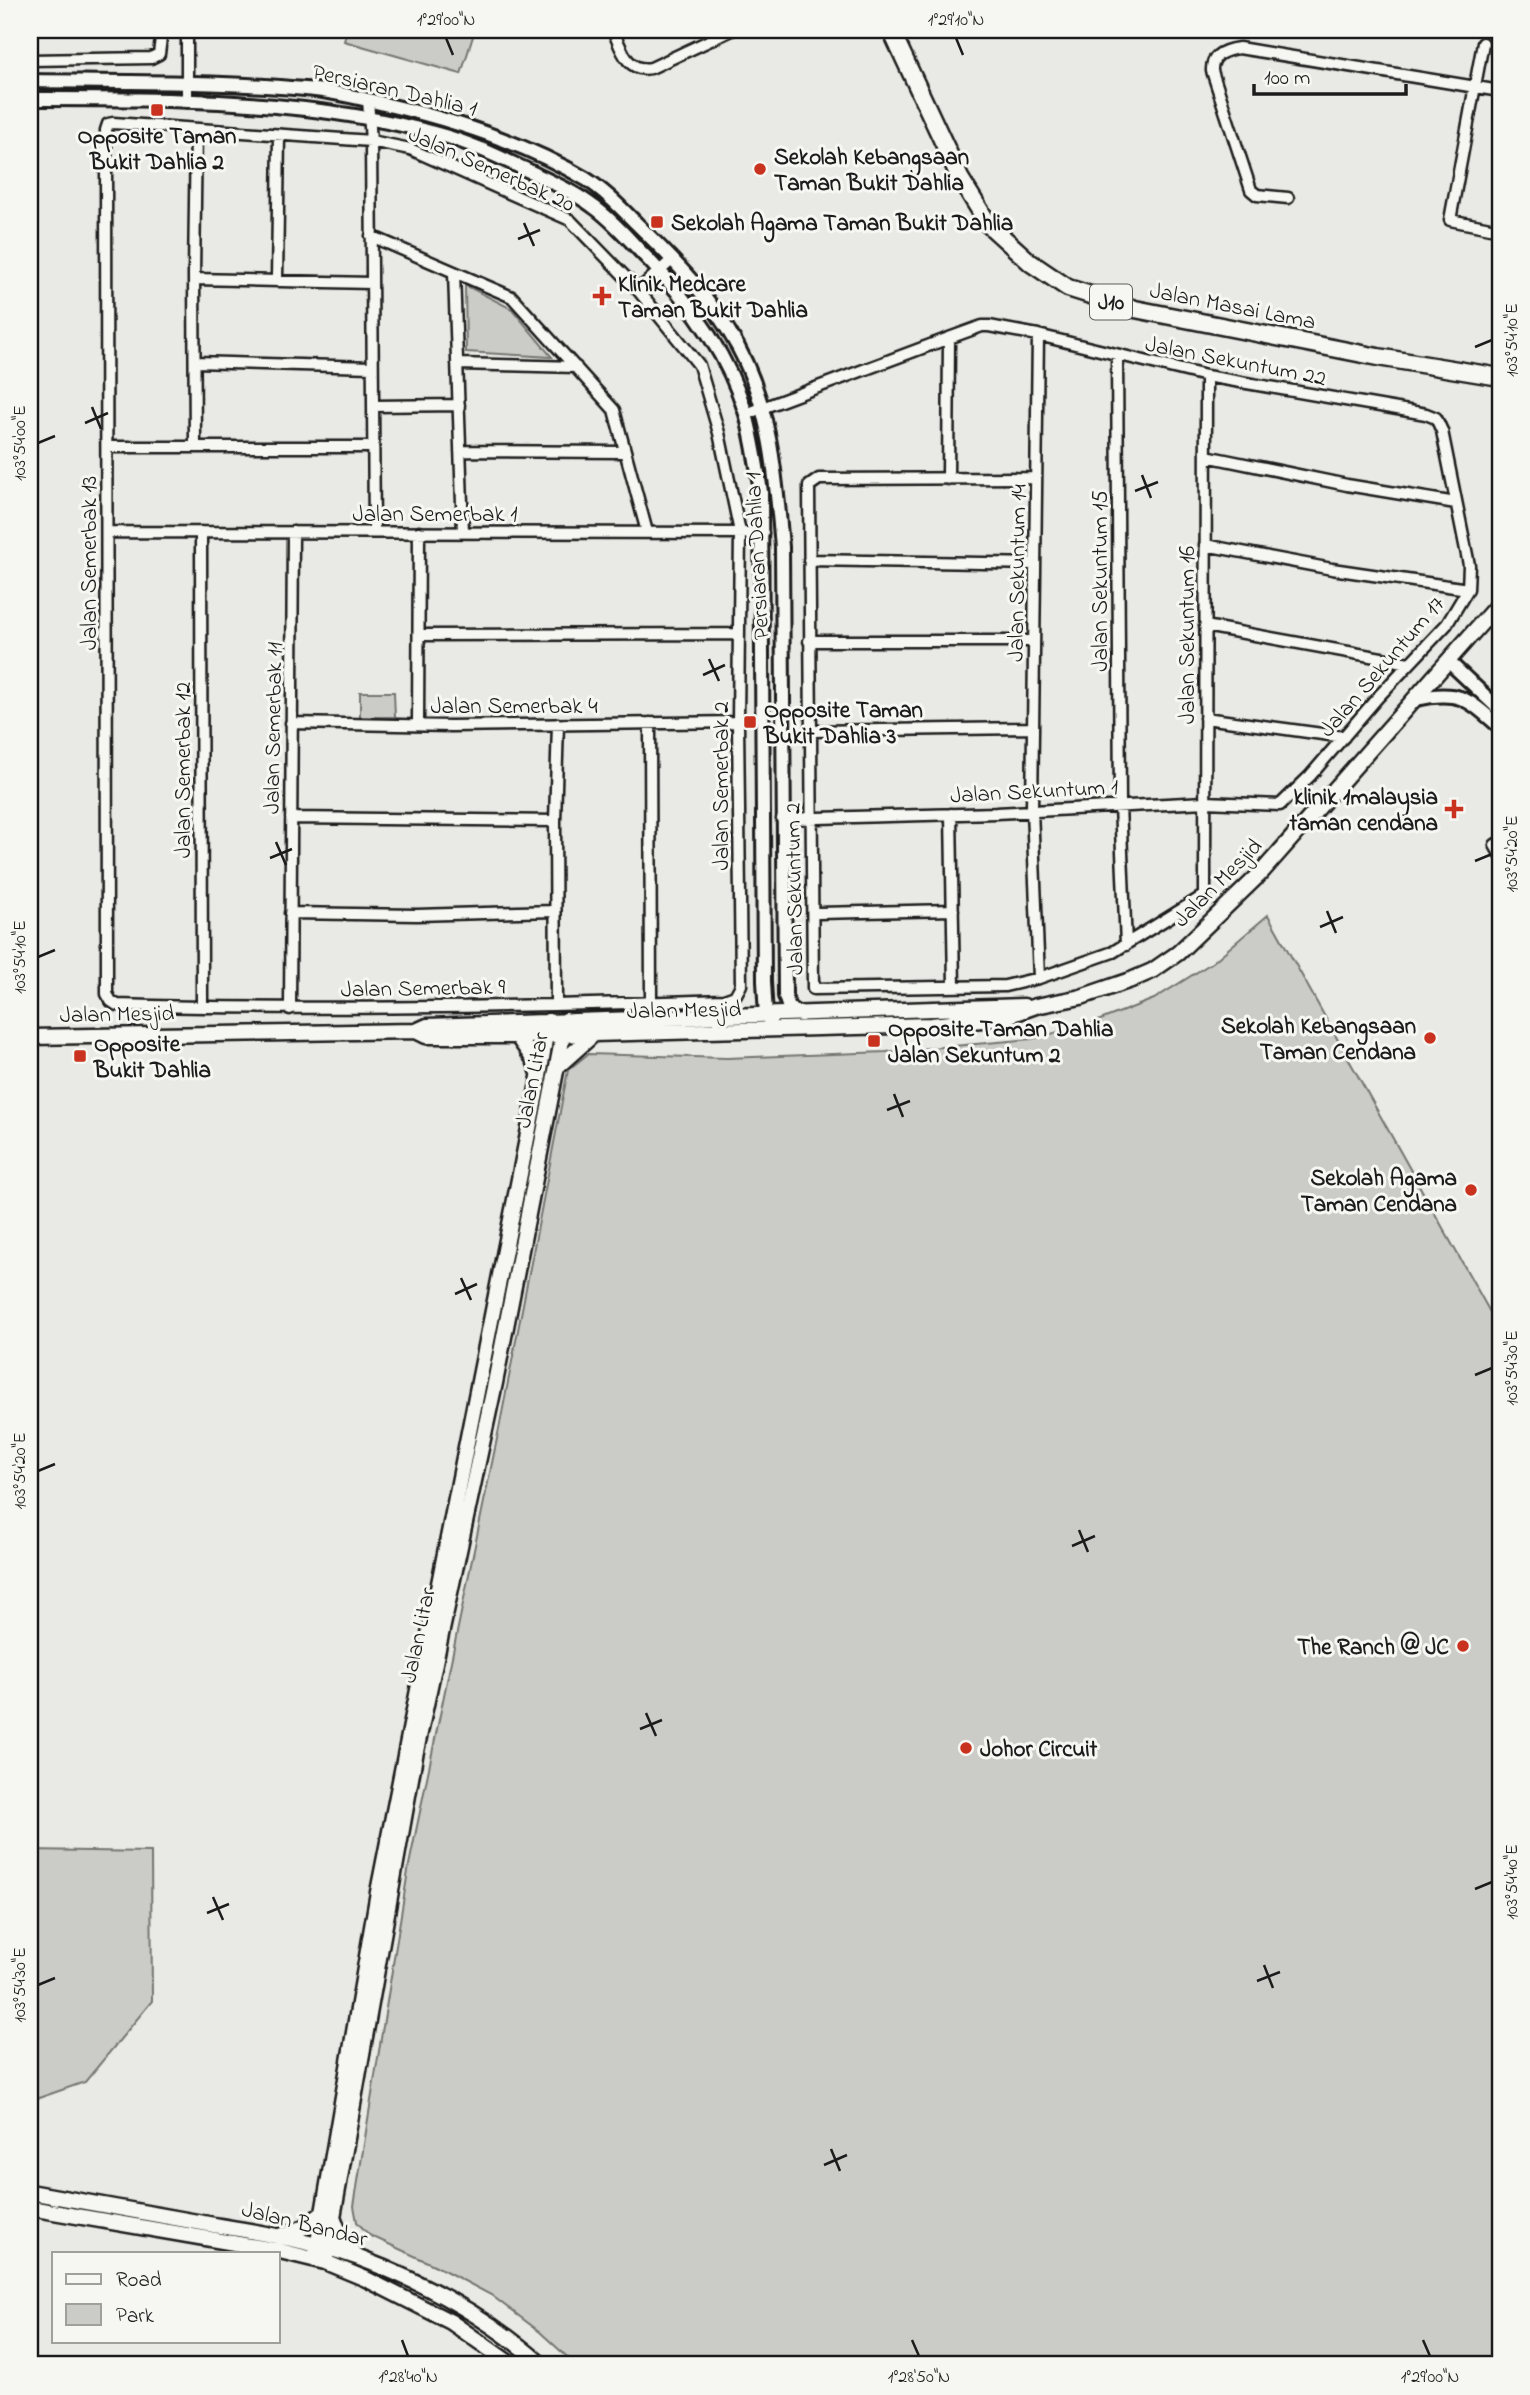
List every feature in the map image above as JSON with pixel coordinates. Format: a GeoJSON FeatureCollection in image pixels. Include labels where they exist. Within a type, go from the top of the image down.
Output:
{"type":"FeatureCollection","features":[{"type":"Feature","properties":{"kind":"main road","name":"Jalan Masai Lama"},"geometry":{"type":"LineString","coordinates":[[891,30],[960,177],[989,225],[1031,263],[1068,288],[1149,312],[1378,358],[1500,377]]}},
{"type":"Feature","properties":{"kind":"main road","name":"Jalan Mesjid"},"geometry":{"type":"LineString","coordinates":[[564,1028],[594,1034],[943,1024],[1002,1018],[1036,1006],[1080,997],[1152,971],[1178,953],[1260,874],[1500,602]]}},
{"type":"Feature","properties":{"kind":"main road","name":"Jalan Mesjid"},"geometry":{"type":"LineString","coordinates":[[30,1037],[416,1031],[427,1026],[564,1028],[766,1016],[1036,1006]]}},
{"type":"Feature","properties":{"kind":"main road","name":"Jalan Mesjid"},"geometry":{"type":"LineString","coordinates":[[416,1031],[426,1036],[517,1036],[546,1028]]}},
{"type":"Feature","properties":{"kind":"main road","name":"Jalan Litar"},"geometry":{"type":"LineString","coordinates":[[329,2215],[332,2156],[386,1851],[540,1074],[546,1028]]}},
{"type":"Feature","properties":{"kind":"main road","name":"Jalan Litar"},"geometry":{"type":"LineString","coordinates":[[322,2254],[415,1756],[495,1383],[564,1028]]}},
{"type":"Feature","properties":{"kind":"main road"},"geometry":{"type":"LineString","coordinates":[[556,1066],[594,1034]]}},
{"type":"Feature","properties":{"kind":"main road"},"geometry":{"type":"LineString","coordinates":[[517,1036],[534,1060],[540,1074]]}},
{"type":"Feature","properties":{"kind":"main road","name":"Jalan Bandar"},"geometry":{"type":"LineString","coordinates":[[30,2192],[279,2236],[322,2254],[451,2322],[512,2365]]}},
{"type":"Feature","properties":{"kind":"main road","name":"Jalan Bandar"},"geometry":{"type":"LineString","coordinates":[[30,2208],[280,2251],[357,2257],[459,2304],[521,2346],[542,2365]]}},
{"type":"Feature","properties":{"kind":"main road"},"geometry":{"type":"LineString","coordinates":[[279,2236],[329,2215],[342,2240],[357,2257]]}},
{"type":"Feature","properties":{"kind":"street"},"geometry":{"type":"LineString","coordinates":[[30,60],[151,58],[159,54],[162,30]]}},
{"type":"Feature","properties":{"kind":"street"},"geometry":{"type":"LineString","coordinates":[[187,30],[187,102]]}},
{"type":"Feature","properties":{"kind":"street"},"geometry":{"type":"LineString","coordinates":[[613,30],[627,60],[636,68],[642,69],[651,68],[719,32],[732,30]]}},
{"type":"Feature","properties":{"kind":"street"},"geometry":{"type":"LineString","coordinates":[[1483,43],[1450,220],[1500,230]]}},
{"type":"Feature","properties":{"kind":"street"},"geometry":{"type":"LineString","coordinates":[[1288,198],[1257,195],[1251,190],[1213,71],[1215,58],[1221,53],[1239,48],[1500,91]]}},
{"type":"Feature","properties":{"kind":"street","name":"Persiaran Dahlia 1"},"geometry":{"type":"LineString","coordinates":[[30,81],[186,83],[307,89],[443,118],[485,132],[587,180],[608,196],[673,259],[712,306],[738,347],[762,409],[777,486],[782,547],[782,819],[786,1003],[801,1015]]}},
{"type":"Feature","properties":{"kind":"street","name":"Persiaran Dahlia 1"},"geometry":{"type":"LineString","coordinates":[[30,100],[187,102],[306,109],[370,119],[442,135],[495,155],[577,195],[595,207],[682,296],[713,343],[733,380],[746,414],[761,492],[766,1016]]}},
{"type":"Feature","properties":{"kind":"street"},"geometry":{"type":"LineString","coordinates":[[368,100],[372,141],[374,532]]}},
{"type":"Feature","properties":{"kind":"street","name":"Jalan Semerbak 20"},"geometry":{"type":"LineString","coordinates":[[108,124],[372,141],[410,149],[570,219],[638,290],[699,365],[719,433],[740,532]]}},
{"type":"Feature","properties":{"kind":"street","name":"Jalan Semerbak 13"},"geometry":{"type":"LineString","coordinates":[[108,124],[107,994],[111,1001]]}},
{"type":"Feature","properties":{"kind":"street"},"geometry":{"type":"LineString","coordinates":[[195,447],[196,130]]}},
{"type":"Feature","properties":{"kind":"street"},"geometry":{"type":"LineString","coordinates":[[277,281],[279,135]]}},
{"type":"Feature","properties":{"kind":"street"},"geometry":{"type":"LineString","coordinates":[[371,236],[512,297],[614,410],[647,532]]}},
{"type":"Feature","properties":{"kind":"street"},"geometry":{"type":"LineString","coordinates":[[638,290],[673,259]]}},
{"type":"Feature","properties":{"kind":"street"},"geometry":{"type":"LineString","coordinates":[[454,273],[463,532]]}},
{"type":"Feature","properties":{"kind":"street"},"geometry":{"type":"LineString","coordinates":[[194,279],[371,283]]}},
{"type":"Feature","properties":{"kind":"street","name":"Jalan Sekuntum 22"},"geometry":{"type":"LineString","coordinates":[[746,414],[948,338],[989,326],[1038,335],[1206,376],[1426,414],[1436,418]]}},
{"type":"Feature","properties":{"kind":"street","name":"Jalan Sekuntum 14"},"geometry":{"type":"LineString","coordinates":[[1038,335],[1032,810],[1039,978]]}},
{"type":"Feature","properties":{"kind":"street"},"geometry":{"type":"LineString","coordinates":[[948,338],[948,479],[1036,478]]}},
{"type":"Feature","properties":{"kind":"street","name":"Jalan Sekuntum 15"},"geometry":{"type":"LineString","coordinates":[[1117,356],[1120,806],[1126,945]]}},
{"type":"Feature","properties":{"kind":"street"},"geometry":{"type":"LineString","coordinates":[[195,362],[372,367]]}},
{"type":"Feature","properties":{"kind":"street"},"geometry":{"type":"LineString","coordinates":[[457,363],[576,367]]}},
{"type":"Feature","properties":{"kind":"street","name":"Jalan Sekuntum 16"},"geometry":{"type":"LineString","coordinates":[[1205,895],[1206,376]]}},
{"type":"Feature","properties":{"kind":"street"},"geometry":{"type":"LineString","coordinates":[[373,406],[458,405]]}},
{"type":"Feature","properties":{"kind":"street","name":"Jalan Sekuntum 17"},"geometry":{"type":"LineString","coordinates":[[1286,801],[1455,615],[1468,589],[1469,565],[1436,418]]}},
{"type":"Feature","properties":{"kind":"street"},"geometry":{"type":"LineString","coordinates":[[107,447],[373,447]]}},
{"type":"Feature","properties":{"kind":"street"},"geometry":{"type":"LineString","coordinates":[[460,451],[625,452]]}},
{"type":"Feature","properties":{"kind":"street"},"geometry":{"type":"LineString","coordinates":[[1206,456],[1346,485],[1456,503]]}},
{"type":"Feature","properties":{"kind":"street","name":"Jalan Sekuntum 2"},"geometry":{"type":"LineString","coordinates":[[948,479],[814,480],[808,486],[813,989],[1004,986],[1039,978],[1076,967],[1126,945],[1205,895]]}},
{"type":"Feature","properties":{"kind":"street","name":"Jalan Semerbak 1"},"geometry":{"type":"LineString","coordinates":[[107,532],[763,533]]}},
{"type":"Feature","properties":{"kind":"street","name":"Jalan Semerbak 12"},"geometry":{"type":"LineString","coordinates":[[201,532],[202,1007]]}},
{"type":"Feature","properties":{"kind":"street","name":"Jalan Semerbak 11"},"geometry":{"type":"LineString","coordinates":[[290,1009],[293,532]]}},
{"type":"Feature","properties":{"kind":"street"},"geometry":{"type":"LineString","coordinates":[[418,725],[419,532]]}},
{"type":"Feature","properties":{"kind":"street","name":"Jalan Semerbak 2"},"geometry":{"type":"LineString","coordinates":[[735,996],[741,985],[738,722],[740,532]]}},
{"type":"Feature","properties":{"kind":"street"},"geometry":{"type":"LineString","coordinates":[[1205,545],[1332,569],[1468,589]]}},
{"type":"Feature","properties":{"kind":"street"},"geometry":{"type":"LineString","coordinates":[[808,560],[1035,564]]}},
{"type":"Feature","properties":{"kind":"street"},"geometry":{"type":"LineString","coordinates":[[1205,626],[1320,649],[1409,663]]}},
{"type":"Feature","properties":{"kind":"street"},"geometry":{"type":"LineString","coordinates":[[419,635],[739,634]]}},
{"type":"Feature","properties":{"kind":"street"},"geometry":{"type":"LineString","coordinates":[[809,641],[1034,641]]}},
{"type":"Feature","properties":{"kind":"street"},"geometry":{"type":"LineString","coordinates":[[1449,662],[1500,710]]}},
{"type":"Feature","properties":{"kind":"street"},"geometry":{"type":"LineString","coordinates":[[1416,699],[1445,693],[1465,699],[1500,727]]}},
{"type":"Feature","properties":{"kind":"street"},"geometry":{"type":"LineString","coordinates":[[1205,718],[1344,737]]}},
{"type":"Feature","properties":{"kind":"street","name":"Jalan Semerbak 4"},"geometry":{"type":"LineString","coordinates":[[291,723],[418,725],[738,722]]}},
{"type":"Feature","properties":{"kind":"street"},"geometry":{"type":"LineString","coordinates":[[650,723],[651,1002]]}},
{"type":"Feature","properties":{"kind":"street"},"geometry":{"type":"LineString","coordinates":[[556,1004],[555,821],[558,724]]}},
{"type":"Feature","properties":{"kind":"street"},"geometry":{"type":"LineString","coordinates":[[810,731],[1033,728]]}},
{"type":"Feature","properties":{"kind":"street","name":"Jalan Sekuntum 1"},"geometry":{"type":"LineString","coordinates":[[782,819],[1205,802],[1272,807],[1286,801]]}},
{"type":"Feature","properties":{"kind":"street"},"geometry":{"type":"LineString","coordinates":[[951,814],[954,987]]}},
{"type":"Feature","properties":{"kind":"street"},"geometry":{"type":"LineString","coordinates":[[290,818],[555,821]]}},
{"type":"Feature","properties":{"kind":"street"},"geometry":{"type":"LineString","coordinates":[[1500,842],[1495,845],[1500,854]]}},
{"type":"Feature","properties":{"kind":"street"},"geometry":{"type":"LineString","coordinates":[[818,913],[953,910]]}},
{"type":"Feature","properties":{"kind":"street"},"geometry":{"type":"LineString","coordinates":[[290,913],[416,915],[555,911]]}},
{"type":"Feature","properties":{"kind":"street"},"geometry":{"type":"LineString","coordinates":[[764,981],[775,991],[786,981]]}},
{"type":"Feature","properties":{"kind":"street","name":"Jalan Semerbak 9"},"geometry":{"type":"LineString","coordinates":[[111,1001],[117,1005],[290,1009],[724,1000],[735,996]]}},
{"type":"Feature","properties":{"kind":"street"},"geometry":{"type":"LineString","coordinates":[[766,1016],[777,1030]]}},
{"type":"Feature","properties":{"kind":"green space"},"geometry":{"type":"Polygon","coordinates":[[[347,30],[475,30],[461,74],[344,41],[347,30]]]}},
{"type":"Feature","properties":{"kind":"green space"},"geometry":{"type":"Polygon","coordinates":[[[465,285],[512,309],[552,357],[466,352],[465,285]]]}},
{"type":"Feature","properties":{"kind":"green space"},"geometry":{"type":"Polygon","coordinates":[[[360,692],[394,692],[395,717],[360,717],[360,692]]]}},
{"type":"Feature","properties":{"kind":"green space","name":"Johor Circuit"},"geometry":{"type":"Polygon","coordinates":[[[1268,915],[1500,1330],[1500,2365],[576,2365],[540,2332],[491,2295],[369,2235],[357,2222],[354,2206],[409,1865],[499,1429],[568,1070],[588,1054],[727,1058],[886,1052],[1031,1039],[1090,1024],[1154,999],[1213,962],[1268,915]]]}},
{"type":"Feature","properties":{"kind":"green space"},"geometry":{"type":"Polygon","coordinates":[[[30,1850],[151,1852],[152,2001],[85,2082],[30,2101],[30,1850]]]}},
{"type":"Feature","properties":{"kind":"place","name":"Opposite Taman Bukit Dahlia 2"},"geometry":{"type":"Point","coordinates":[157,110]}},
{"type":"Feature","properties":{"kind":"place","name":"Sekolah Kebangsaan Taman Bukit Dahlia"},"geometry":{"type":"Point","coordinates":[760,169]}},
{"type":"Feature","properties":{"kind":"place","name":"Sekolah Agama Taman Bukit Dahlia"},"geometry":{"type":"Point","coordinates":[657,222]}},
{"type":"Feature","properties":{"kind":"place","name":"Klinik Medcare Taman Bukit Dahlia"},"geometry":{"type":"Point","coordinates":[602,296]}},
{"type":"Feature","properties":{"kind":"place","name":"Opposite Taman Bukit Dahlia 3"},"geometry":{"type":"Point","coordinates":[750,722]}},
{"type":"Feature","properties":{"kind":"place","name":"klinik 1malaysia taman cendana"},"geometry":{"type":"Point","coordinates":[1454,809]}},
{"type":"Feature","properties":{"kind":"place","name":"Sekolah Kebangsaan Taman Cendana"},"geometry":{"type":"Point","coordinates":[1430,1038]}},
{"type":"Feature","properties":{"kind":"place","name":"Opposite Taman Dahlia Jalan Sekuntum 2"},"geometry":{"type":"Point","coordinates":[874,1041]}},
{"type":"Feature","properties":{"kind":"place","name":"Opposite Bukit Dahlia"},"geometry":{"type":"Point","coordinates":[80,1056]}},
{"type":"Feature","properties":{"kind":"place","name":"Sekolah Agama Taman Cendana"},"geometry":{"type":"Point","coordinates":[1471,1190]}},
{"type":"Feature","properties":{"kind":"place","name":"The Ranch @ JC"},"geometry":{"type":"Point","coordinates":[1463,1646]}},
{"type":"Feature","properties":{"kind":"place","name":"Johor Circuit"},"geometry":{"type":"Point","coordinates":[966,1748]}}]}
